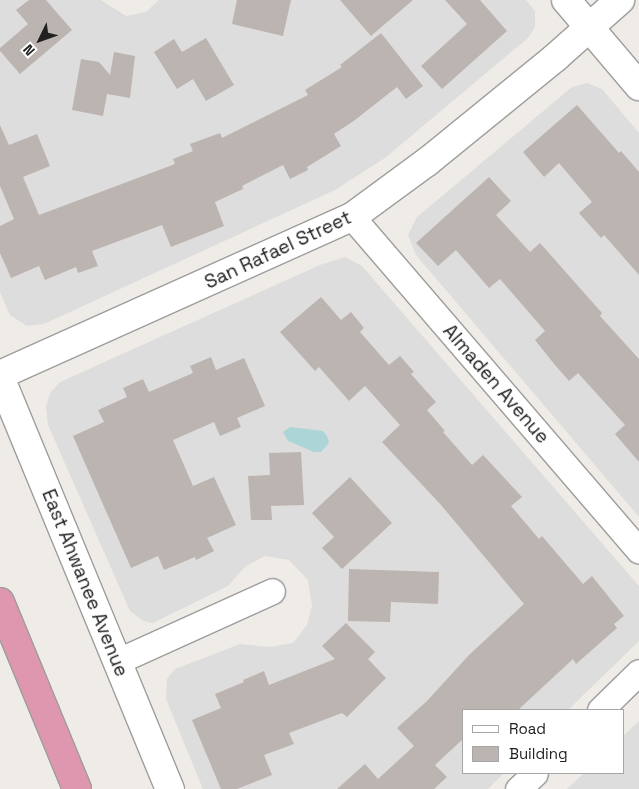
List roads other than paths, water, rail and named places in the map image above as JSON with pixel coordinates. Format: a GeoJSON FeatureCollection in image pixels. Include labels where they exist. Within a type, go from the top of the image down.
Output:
{"type":"FeatureCollection","features":[{"type":"Feature","properties":{"kind":"highway"},"geometry":{"type":"LineString","coordinates":[[0,602],[77,789]]}},
{"type":"Feature","properties":{"kind":"street"},"geometry":{"type":"LineString","coordinates":[[566,0],[639,86]]}},
{"type":"Feature","properties":{"kind":"street","name":"San Rafael Street"},"geometry":{"type":"LineString","coordinates":[[0,376],[352,217],[427,162],[589,28],[620,0]]}},
{"type":"Feature","properties":{"kind":"street","name":"Almaden Avenue"},"geometry":{"type":"LineString","coordinates":[[352,217],[639,551]]}},
{"type":"Feature","properties":{"kind":"street","name":"East Ahwanee Avenue"},"geometry":{"type":"LineString","coordinates":[[0,376],[170,789]]}},
{"type":"Feature","properties":{"kind":"street"},"geometry":{"type":"LineString","coordinates":[[118,661],[272,591]]}},
{"type":"Feature","properties":{"kind":"street"},"geometry":{"type":"LineString","coordinates":[[601,709],[639,672]]}},
{"type":"Feature","properties":{"kind":"street"},"geometry":{"type":"LineString","coordinates":[[518,789],[534,774]]}},
{"type":"Feature","properties":{"kind":"water"},"geometry":{"type":"Polygon","coordinates":[[[290,427],[323,431],[329,443],[321,452],[314,452],[288,441],[283,432],[290,427]]]}}]}
